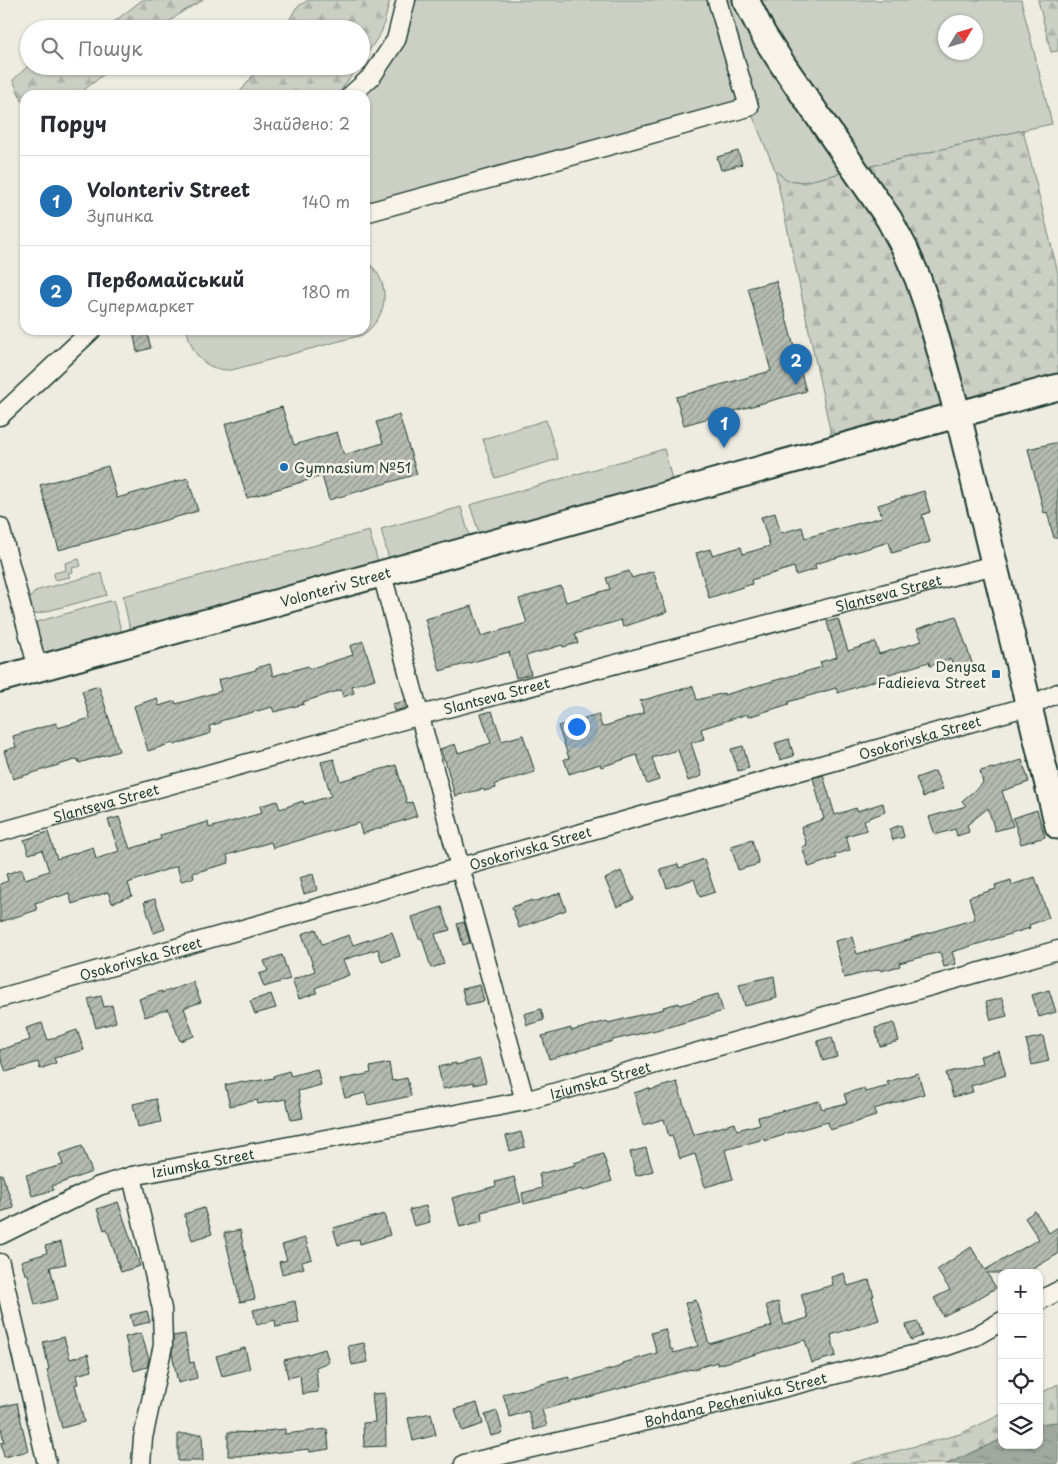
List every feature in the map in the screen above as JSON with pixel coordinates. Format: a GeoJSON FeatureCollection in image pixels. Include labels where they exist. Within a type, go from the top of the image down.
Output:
{"type":"FeatureCollection","features":[{"type":"Feature","properties":{"kind":"street"},"geometry":{"type":"LineString","coordinates":[[357,90],[372,76],[396,40],[406,0]]}},
{"type":"Feature","properties":{"kind":"street"},"geometry":{"type":"LineString","coordinates":[[370,212],[749,107],[717,0]]}},
{"type":"Feature","properties":{"kind":"street"},"geometry":{"type":"LineString","coordinates":[[746,0],[763,34],[783,65],[889,219],[905,248],[918,279],[958,415],[1058,826]]}},
{"type":"Feature","properties":{"kind":"street"},"geometry":{"type":"LineString","coordinates":[[0,414],[87,335]]}},
{"type":"Feature","properties":{"kind":"street","name":"Volonteriv Street"},"geometry":{"type":"LineString","coordinates":[[0,679],[1058,387]]}},
{"type":"Feature","properties":{"kind":"street"},"geometry":{"type":"LineString","coordinates":[[0,527],[38,669]]}},
{"type":"Feature","properties":{"kind":"street","name":"Slantseva Street"},"geometry":{"type":"LineString","coordinates":[[0,832],[420,715],[994,565]]}},
{"type":"Feature","properties":{"kind":"street"},"geometry":{"type":"LineString","coordinates":[[382,574],[460,868],[525,1101]]}},
{"type":"Feature","properties":{"kind":"street","name":"Osokorivska Street"},"geometry":{"type":"LineString","coordinates":[[0,998],[1029,706],[1058,694]]}},
{"type":"Feature","properties":{"kind":"street","name":"Iziumska Street"},"geometry":{"type":"LineString","coordinates":[[132,1176],[525,1101],[1058,950]]}},
{"type":"Feature","properties":{"kind":"street"},"geometry":{"type":"LineString","coordinates":[[0,1235],[99,1186],[132,1176],[162,1309],[163,1346],[143,1438],[141,1464]]}},
{"type":"Feature","properties":{"kind":"street"},"geometry":{"type":"LineString","coordinates":[[0,1263],[47,1464]]}},
{"type":"Feature","properties":{"kind":"street"},"geometry":{"type":"LineString","coordinates":[[1043,1299],[1058,1292]]}},
{"type":"Feature","properties":{"kind":"street","name":"Bohdana Pecheniuka Street"},"geometry":{"type":"LineString","coordinates":[[464,1464],[715,1405],[944,1347],[976,1336],[998,1323]]}},
{"type":"Feature","properties":{"kind":"green space"},"geometry":{"type":"Polygon","coordinates":[[[142,0],[203,0],[172,20],[116,20],[142,0]]]}},
{"type":"Feature","properties":{"kind":"green space"},"geometry":{"type":"Polygon","coordinates":[[[308,0],[390,0],[382,31],[370,49],[370,20],[289,20],[296,8],[308,0]]]}},
{"type":"Feature","properties":{"kind":"green space"},"geometry":{"type":"Polygon","coordinates":[[[406,0],[1021,0],[1052,124],[804,182],[786,180],[775,170],[749,107],[370,212],[370,90],[357,90],[372,76],[406,0]]]}},
{"type":"Feature","properties":{"kind":"green space"},"geometry":{"type":"Polygon","coordinates":[[[1038,0],[1058,0],[1058,51],[1051,52],[1038,0]]]}},
{"type":"Feature","properties":{"kind":"green space"},"geometry":{"type":"Polygon","coordinates":[[[20,73],[20,75],[103,75],[84,90],[20,90],[20,96],[13,80],[20,73]]]}},
{"type":"Feature","properties":{"kind":"green space"},"geometry":{"type":"Polygon","coordinates":[[[253,75],[352,75],[341,90],[242,90],[253,75]]]}},
{"type":"Feature","properties":{"kind":"green space"},"geometry":{"type":"Polygon","coordinates":[[[1023,130],[1058,273],[1058,387],[834,449],[775,170],[786,180],[804,182],[1023,130]]]}},
{"type":"Feature","properties":{"kind":"green space"},"geometry":{"type":"Polygon","coordinates":[[[370,264],[380,278],[384,298],[378,318],[371,327],[370,264]]]}},
{"type":"Feature","properties":{"kind":"green space"},"geometry":{"type":"Polygon","coordinates":[[[188,335],[362,335],[232,370],[214,368],[201,360],[188,335]]]}},
{"type":"Feature","properties":{"kind":"green space"},"geometry":{"type":"Polygon","coordinates":[[[546,420],[558,459],[495,478],[483,439],[546,420]]]}},
{"type":"Feature","properties":{"kind":"green space"},"geometry":{"type":"Polygon","coordinates":[[[664,449],[673,483],[480,536],[470,505],[664,449]]]}},
{"type":"Feature","properties":{"kind":"green space"},"geometry":{"type":"Polygon","coordinates":[[[461,507],[470,538],[390,563],[381,529],[461,507]]]}},
{"type":"Feature","properties":{"kind":"green space"},"geometry":{"type":"Polygon","coordinates":[[[369,531],[379,565],[131,635],[123,596],[369,531]]]}},
{"type":"Feature","properties":{"kind":"green space"},"geometry":{"type":"Polygon","coordinates":[[[79,559],[81,566],[72,568],[73,572],[68,573],[70,577],[55,580],[54,573],[66,570],[65,563],[79,559]]]}},
{"type":"Feature","properties":{"kind":"green space"},"geometry":{"type":"Polygon","coordinates":[[[102,573],[107,595],[29,616],[29,601],[38,590],[102,573]]]}},
{"type":"Feature","properties":{"kind":"green space"},"geometry":{"type":"Polygon","coordinates":[[[113,600],[122,634],[39,657],[30,624],[113,600]]]}},
{"type":"Feature","properties":{"kind":"green space"},"geometry":{"type":"Polygon","coordinates":[[[1058,1384],[1058,1422],[1043,1424],[1043,1392],[1058,1384]]]}},
{"type":"Feature","properties":{"kind":"green space"},"geometry":{"type":"Polygon","coordinates":[[[998,1416],[998,1441],[947,1464],[848,1464],[960,1434],[998,1416]]]}},
{"type":"Feature","properties":{"kind":"water"},"geometry":{"type":"Polygon","coordinates":[[[1058,1422],[1058,1464],[947,1464],[998,1441],[998,1449],[1043,1449],[1043,1424],[1058,1422]]]}},
{"type":"Feature","properties":{"kind":"building"},"geometry":{"type":"Polygon","coordinates":[[[738,151],[742,164],[721,170],[717,157],[738,151]]]}},
{"type":"Feature","properties":{"kind":"building"},"geometry":{"type":"Polygon","coordinates":[[[776,281],[806,391],[684,425],[676,397],[771,371],[748,288],[776,281]]]}},
{"type":"Feature","properties":{"kind":"building"},"geometry":{"type":"Polygon","coordinates":[[[134,335],[147,335],[151,348],[137,352],[134,335]]]}},
{"type":"Feature","properties":{"kind":"building"},"geometry":{"type":"Polygon","coordinates":[[[282,407],[294,445],[337,432],[344,455],[383,443],[376,422],[399,415],[417,474],[329,500],[322,476],[247,498],[225,424],[282,407]]]}},
{"type":"Feature","properties":{"kind":"building"},"geometry":{"type":"Polygon","coordinates":[[[1058,442],[1058,538],[1054,538],[1047,512],[1044,513],[1028,449],[1058,442]]]}},
{"type":"Feature","properties":{"kind":"building"},"geometry":{"type":"Polygon","coordinates":[[[108,466],[117,498],[188,478],[198,511],[59,550],[40,485],[108,466]]]}},
{"type":"Feature","properties":{"kind":"building"},"geometry":{"type":"Polygon","coordinates":[[[924,491],[930,512],[922,515],[930,542],[892,553],[889,542],[815,564],[816,569],[796,575],[794,567],[751,580],[752,584],[709,598],[696,553],[710,549],[712,555],[741,547],[743,554],[770,546],[761,517],[775,513],[781,533],[802,527],[805,538],[882,517],[878,505],[924,491]]]}},
{"type":"Feature","properties":{"kind":"building"},"geometry":{"type":"Polygon","coordinates":[[[629,571],[632,578],[653,571],[667,612],[623,627],[621,620],[575,634],[578,643],[563,647],[562,645],[526,656],[531,674],[516,678],[509,652],[440,671],[425,619],[472,606],[481,636],[527,623],[519,599],[561,586],[566,602],[610,589],[606,578],[629,571]]]}},
{"type":"Feature","properties":{"kind":"building"},"geometry":{"type":"Polygon","coordinates":[[[956,616],[973,666],[955,672],[951,659],[930,666],[929,662],[879,677],[880,679],[838,693],[836,688],[788,702],[789,704],[748,717],[747,714],[701,729],[704,739],[691,743],[702,776],[688,781],[678,750],[652,758],[659,780],[647,784],[637,755],[601,767],[600,764],[569,774],[564,759],[569,758],[558,726],[598,714],[602,727],[644,713],[640,701],[693,686],[697,700],[724,693],[724,695],[822,667],[820,662],[837,657],[827,622],[838,619],[848,651],[875,642],[879,654],[922,641],[917,629],[956,616]]]}},
{"type":"Feature","properties":{"kind":"building"},"geometry":{"type":"Polygon","coordinates":[[[363,641],[375,679],[352,686],[354,693],[343,697],[341,690],[303,702],[304,704],[274,712],[272,707],[220,721],[220,723],[209,726],[211,733],[148,751],[134,706],[157,698],[159,706],[175,701],[176,704],[221,691],[218,680],[256,670],[256,668],[270,664],[273,676],[308,666],[309,669],[353,655],[350,646],[363,641]]]}},
{"type":"Feature","properties":{"kind":"building"},"geometry":{"type":"Polygon","coordinates":[[[99,686],[119,751],[79,763],[78,759],[13,779],[4,751],[16,747],[13,736],[56,723],[58,728],[90,718],[82,691],[99,686]]]}},
{"type":"Feature","properties":{"kind":"building"},"geometry":{"type":"Polygon","coordinates":[[[405,701],[407,708],[394,711],[392,704],[405,701]]]}},
{"type":"Feature","properties":{"kind":"building"},"geometry":{"type":"Polygon","coordinates":[[[492,711],[502,741],[523,735],[535,772],[495,784],[496,788],[484,791],[483,789],[455,796],[440,749],[455,744],[458,753],[491,743],[481,714],[492,711]]]}},
{"type":"Feature","properties":{"kind":"building"},"geometry":{"type":"Polygon","coordinates":[[[789,739],[794,756],[780,760],[775,743],[789,739]]]}},
{"type":"Feature","properties":{"kind":"building"},"geometry":{"type":"Polygon","coordinates":[[[743,746],[749,768],[738,771],[731,749],[743,746]]]}},
{"type":"Feature","properties":{"kind":"building"},"geometry":{"type":"Polygon","coordinates":[[[334,759],[340,781],[396,765],[407,803],[412,802],[417,816],[362,834],[359,823],[273,848],[271,842],[227,855],[229,863],[193,873],[194,878],[181,881],[177,866],[128,883],[132,896],[112,903],[108,892],[72,904],[69,893],[57,896],[35,903],[37,910],[0,922],[0,884],[8,881],[6,874],[22,869],[25,879],[49,871],[42,850],[29,854],[24,840],[48,832],[57,859],[93,847],[96,859],[119,851],[108,820],[119,817],[130,849],[161,839],[160,835],[208,822],[209,828],[262,813],[260,806],[277,801],[280,809],[303,801],[304,804],[331,796],[321,762],[334,759]]]}},
{"type":"Feature","properties":{"kind":"building"},"geometry":{"type":"Polygon","coordinates":[[[1022,760],[1029,782],[1002,791],[1013,826],[995,831],[988,808],[967,825],[969,832],[957,836],[955,829],[935,835],[929,817],[966,806],[962,801],[983,783],[980,771],[1022,760]]]}},
{"type":"Feature","properties":{"kind":"building"},"geometry":{"type":"Polygon","coordinates":[[[935,771],[943,789],[923,797],[916,778],[935,771]]]}},
{"type":"Feature","properties":{"kind":"building"},"geometry":{"type":"Polygon","coordinates":[[[823,775],[835,815],[856,808],[857,811],[883,803],[885,812],[864,820],[867,830],[846,836],[850,850],[834,855],[836,858],[809,867],[802,847],[807,845],[801,827],[824,819],[813,778],[823,775]]]}},
{"type":"Feature","properties":{"kind":"building"},"geometry":{"type":"Polygon","coordinates":[[[1037,810],[1045,837],[1021,844],[1013,818],[1037,810]]]}},
{"type":"Feature","properties":{"kind":"building"},"geometry":{"type":"Polygon","coordinates":[[[901,825],[904,837],[893,840],[889,829],[901,825]]]}},
{"type":"Feature","properties":{"kind":"building"},"geometry":{"type":"Polygon","coordinates":[[[752,840],[759,864],[738,870],[731,846],[752,840]]]}},
{"type":"Feature","properties":{"kind":"building"},"geometry":{"type":"Polygon","coordinates":[[[704,859],[715,892],[700,897],[694,879],[667,888],[660,869],[678,864],[679,868],[704,859]]]}},
{"type":"Feature","properties":{"kind":"building"},"geometry":{"type":"Polygon","coordinates":[[[621,871],[634,899],[617,907],[605,879],[621,871]]]}},
{"type":"Feature","properties":{"kind":"building"},"geometry":{"type":"Polygon","coordinates":[[[313,874],[317,890],[304,894],[299,878],[313,874]]]}},
{"type":"Feature","properties":{"kind":"building"},"geometry":{"type":"Polygon","coordinates":[[[1035,877],[1049,918],[1029,925],[1030,928],[952,952],[956,964],[944,967],[940,952],[899,963],[900,966],[844,978],[835,941],[852,937],[857,954],[975,919],[969,897],[996,889],[995,885],[1011,880],[1012,885],[1035,877]]]}},
{"type":"Feature","properties":{"kind":"building"},"geometry":{"type":"Polygon","coordinates":[[[560,893],[566,910],[519,928],[512,907],[560,893]]]}},
{"type":"Feature","properties":{"kind":"building"},"geometry":{"type":"Polygon","coordinates":[[[155,899],[165,929],[154,933],[144,902],[155,899]]]}},
{"type":"Feature","properties":{"kind":"building"},"geometry":{"type":"Polygon","coordinates":[[[442,907],[450,930],[435,934],[444,964],[431,968],[422,938],[419,939],[412,917],[442,907]]]}},
{"type":"Feature","properties":{"kind":"building"},"geometry":{"type":"Polygon","coordinates":[[[464,922],[470,943],[463,945],[457,924],[464,922]]]}},
{"type":"Feature","properties":{"kind":"building"},"geometry":{"type":"Polygon","coordinates":[[[316,929],[322,944],[349,935],[353,945],[392,932],[400,956],[382,962],[378,949],[343,960],[349,975],[315,988],[317,993],[299,999],[292,980],[315,971],[302,934],[316,929]]]}},
{"type":"Feature","properties":{"kind":"building"},"geometry":{"type":"Polygon","coordinates":[[[282,955],[290,979],[264,987],[259,974],[268,971],[264,961],[282,955]]]}},
{"type":"Feature","properties":{"kind":"building"},"geometry":{"type":"Polygon","coordinates":[[[774,976],[777,998],[745,1006],[739,984],[774,976]]]}},
{"type":"Feature","properties":{"kind":"building"},"geometry":{"type":"Polygon","coordinates":[[[193,982],[201,1002],[184,1008],[194,1036],[180,1041],[168,1009],[145,1017],[139,999],[193,982]]]}},
{"type":"Feature","properties":{"kind":"building"},"geometry":{"type":"Polygon","coordinates":[[[480,985],[484,1001],[466,1005],[462,989],[480,985]]]}},
{"type":"Feature","properties":{"kind":"building"},"geometry":{"type":"Polygon","coordinates":[[[1049,990],[1056,1012],[1039,1017],[1032,995],[1049,990]]]}},
{"type":"Feature","properties":{"kind":"building"},"geometry":{"type":"Polygon","coordinates":[[[271,994],[276,1008],[255,1014],[250,1001],[271,994]]]}},
{"type":"Feature","properties":{"kind":"building"},"geometry":{"type":"Polygon","coordinates":[[[718,994],[723,1011],[549,1059],[542,1036],[571,1028],[571,1031],[607,1021],[608,1023],[718,994]]]}},
{"type":"Feature","properties":{"kind":"building"},"geometry":{"type":"Polygon","coordinates":[[[101,996],[104,1007],[112,1005],[116,1022],[96,1028],[88,999],[101,996]]]}},
{"type":"Feature","properties":{"kind":"building"},"geometry":{"type":"Polygon","coordinates":[[[1002,998],[1007,1016],[991,1020],[986,1002],[1002,998]]]}},
{"type":"Feature","properties":{"kind":"building"},"geometry":{"type":"Polygon","coordinates":[[[541,1009],[544,1020],[527,1025],[524,1014],[541,1009]]]}},
{"type":"Feature","properties":{"kind":"building"},"geometry":{"type":"Polygon","coordinates":[[[42,1023],[48,1040],[77,1030],[84,1050],[54,1058],[56,1063],[40,1069],[38,1062],[6,1072],[0,1050],[30,1040],[26,1028],[42,1023]]]}},
{"type":"Feature","properties":{"kind":"building"},"geometry":{"type":"Polygon","coordinates":[[[894,1023],[899,1041],[880,1046],[875,1028],[894,1023]]]}},
{"type":"Feature","properties":{"kind":"building"},"geometry":{"type":"Polygon","coordinates":[[[1043,1036],[1049,1061],[1032,1065],[1026,1040],[1043,1036]]]}},
{"type":"Feature","properties":{"kind":"building"},"geometry":{"type":"Polygon","coordinates":[[[832,1037],[837,1057],[823,1061],[817,1041],[832,1037]]]}},
{"type":"Feature","properties":{"kind":"building"},"geometry":{"type":"Polygon","coordinates":[[[999,1051],[1006,1075],[971,1086],[973,1092],[953,1097],[946,1073],[982,1063],[980,1056],[999,1051]]]}},
{"type":"Feature","properties":{"kind":"building"},"geometry":{"type":"Polygon","coordinates":[[[480,1059],[486,1082],[474,1085],[474,1082],[443,1089],[438,1067],[480,1059]]]}},
{"type":"Feature","properties":{"kind":"building"},"geometry":{"type":"Polygon","coordinates":[[[389,1063],[392,1081],[407,1078],[411,1096],[368,1105],[365,1093],[345,1098],[340,1080],[371,1073],[370,1067],[389,1063]]]}},
{"type":"Feature","properties":{"kind":"building"},"geometry":{"type":"Polygon","coordinates":[[[317,1069],[321,1085],[298,1091],[303,1118],[291,1120],[286,1099],[258,1104],[257,1100],[230,1106],[225,1085],[274,1078],[273,1076],[289,1071],[291,1076],[317,1069]]]}},
{"type":"Feature","properties":{"kind":"building"},"geometry":{"type":"Polygon","coordinates":[[[918,1073],[924,1094],[874,1109],[876,1116],[830,1130],[828,1122],[765,1141],[764,1139],[725,1150],[733,1179],[705,1187],[695,1154],[680,1159],[672,1136],[669,1137],[664,1119],[643,1125],[634,1093],[677,1082],[693,1135],[735,1123],[737,1130],[760,1124],[758,1117],[819,1101],[822,1109],[847,1103],[844,1094],[864,1088],[865,1092],[889,1086],[887,1082],[918,1073]]]}},
{"type":"Feature","properties":{"kind":"building"},"geometry":{"type":"Polygon","coordinates":[[[156,1099],[161,1122],[138,1127],[133,1104],[156,1099]]]}},
{"type":"Feature","properties":{"kind":"building"},"geometry":{"type":"Polygon","coordinates":[[[521,1132],[525,1147],[510,1151],[506,1136],[521,1132]]]}},
{"type":"Feature","properties":{"kind":"building"},"geometry":{"type":"Polygon","coordinates":[[[82,1146],[92,1172],[52,1186],[54,1190],[32,1196],[26,1175],[63,1165],[59,1154],[82,1146]]]}},
{"type":"Feature","properties":{"kind":"building"},"geometry":{"type":"Polygon","coordinates":[[[646,1148],[653,1171],[636,1176],[630,1152],[646,1148]]]}},
{"type":"Feature","properties":{"kind":"building"},"geometry":{"type":"Polygon","coordinates":[[[603,1154],[612,1181],[583,1191],[582,1189],[524,1204],[522,1193],[542,1188],[539,1174],[575,1165],[574,1163],[603,1154]]]}},
{"type":"Feature","properties":{"kind":"building"},"geometry":{"type":"Polygon","coordinates":[[[0,1174],[2,1174],[14,1208],[0,1212],[0,1174]]]}},
{"type":"Feature","properties":{"kind":"building"},"geometry":{"type":"Polygon","coordinates":[[[514,1177],[521,1202],[481,1212],[483,1221],[460,1227],[452,1198],[496,1186],[495,1182],[514,1177]]]}},
{"type":"Feature","properties":{"kind":"building"},"geometry":{"type":"Polygon","coordinates":[[[118,1202],[140,1266],[121,1272],[107,1229],[104,1230],[97,1209],[118,1202]]]}},
{"type":"Feature","properties":{"kind":"building"},"geometry":{"type":"Polygon","coordinates":[[[426,1206],[430,1222],[414,1226],[409,1210],[426,1206]]]}},
{"type":"Feature","properties":{"kind":"building"},"geometry":{"type":"Polygon","coordinates":[[[204,1208],[212,1234],[192,1240],[184,1214],[204,1208]]]}},
{"type":"Feature","properties":{"kind":"building"},"geometry":{"type":"Polygon","coordinates":[[[1035,1211],[1049,1233],[1058,1227],[1058,1254],[1033,1269],[998,1269],[998,1273],[987,1273],[996,1288],[943,1316],[934,1298],[950,1290],[937,1270],[971,1247],[985,1270],[1039,1239],[1025,1218],[1035,1211]]]}},
{"type":"Feature","properties":{"kind":"building"},"geometry":{"type":"Polygon","coordinates":[[[384,1214],[390,1235],[360,1244],[359,1239],[338,1245],[333,1228],[384,1214]]]}},
{"type":"Feature","properties":{"kind":"building"},"geometry":{"type":"Polygon","coordinates":[[[240,1230],[255,1299],[240,1302],[224,1233],[240,1230]]]}},
{"type":"Feature","properties":{"kind":"building"},"geometry":{"type":"Polygon","coordinates":[[[305,1238],[312,1259],[302,1262],[304,1268],[282,1274],[279,1262],[287,1260],[282,1245],[305,1238]]]}},
{"type":"Feature","properties":{"kind":"building"},"geometry":{"type":"Polygon","coordinates":[[[61,1242],[66,1264],[50,1267],[58,1299],[35,1305],[28,1274],[25,1274],[21,1261],[47,1253],[45,1246],[61,1242]]]}},
{"type":"Feature","properties":{"kind":"building"},"geometry":{"type":"Polygon","coordinates":[[[844,1273],[848,1286],[869,1280],[879,1320],[831,1335],[836,1356],[812,1363],[805,1340],[718,1365],[717,1362],[542,1410],[547,1426],[534,1430],[528,1411],[510,1417],[503,1394],[569,1377],[570,1381],[619,1367],[623,1363],[657,1353],[651,1333],[665,1329],[671,1350],[673,1349],[674,1353],[698,1346],[685,1303],[696,1300],[709,1344],[772,1326],[766,1305],[778,1302],[784,1325],[808,1318],[801,1294],[833,1285],[831,1277],[844,1273]]]}},
{"type":"Feature","properties":{"kind":"building"},"geometry":{"type":"Polygon","coordinates":[[[295,1301],[299,1323],[276,1327],[275,1320],[257,1325],[253,1310],[295,1301]]]}},
{"type":"Feature","properties":{"kind":"building"},"geometry":{"type":"Polygon","coordinates":[[[147,1311],[150,1322],[133,1326],[130,1315],[147,1311]]]}},
{"type":"Feature","properties":{"kind":"building"},"geometry":{"type":"Polygon","coordinates":[[[918,1322],[922,1336],[911,1340],[906,1325],[918,1322]]]}},
{"type":"Feature","properties":{"kind":"building"},"geometry":{"type":"Polygon","coordinates":[[[141,1333],[149,1359],[147,1367],[134,1371],[125,1337],[141,1333]]]}},
{"type":"Feature","properties":{"kind":"building"},"geometry":{"type":"Polygon","coordinates":[[[185,1334],[190,1363],[194,1362],[197,1378],[178,1383],[172,1353],[173,1336],[185,1334]]]}},
{"type":"Feature","properties":{"kind":"building"},"geometry":{"type":"Polygon","coordinates":[[[64,1337],[70,1359],[88,1354],[92,1371],[76,1375],[78,1384],[75,1384],[84,1422],[62,1428],[47,1370],[49,1369],[43,1342],[64,1337]]]}},
{"type":"Feature","properties":{"kind":"building"},"geometry":{"type":"Polygon","coordinates":[[[364,1343],[368,1362],[352,1365],[348,1346],[364,1343]]]}},
{"type":"Feature","properties":{"kind":"building"},"geometry":{"type":"Polygon","coordinates":[[[245,1348],[250,1369],[222,1376],[216,1356],[245,1348]]]}},
{"type":"Feature","properties":{"kind":"building"},"geometry":{"type":"Polygon","coordinates":[[[325,1349],[329,1362],[316,1367],[318,1392],[302,1394],[300,1375],[288,1378],[284,1360],[325,1349]]]}},
{"type":"Feature","properties":{"kind":"building"},"geometry":{"type":"Polygon","coordinates":[[[385,1393],[386,1446],[364,1447],[363,1423],[375,1422],[372,1394],[385,1393]]]}},
{"type":"Feature","properties":{"kind":"building"},"geometry":{"type":"Polygon","coordinates":[[[17,1403],[28,1451],[4,1457],[1,1443],[4,1442],[0,1423],[0,1407],[17,1403]]]}},
{"type":"Feature","properties":{"kind":"building"},"geometry":{"type":"Polygon","coordinates":[[[477,1403],[483,1424],[462,1431],[455,1409],[477,1403]]]}},
{"type":"Feature","properties":{"kind":"building"},"geometry":{"type":"Polygon","coordinates":[[[497,1411],[503,1433],[491,1436],[485,1415],[497,1411]]]}},
{"type":"Feature","properties":{"kind":"building"},"geometry":{"type":"Polygon","coordinates":[[[431,1413],[436,1435],[413,1441],[408,1418],[431,1413]]]}},
{"type":"Feature","properties":{"kind":"building"},"geometry":{"type":"Polygon","coordinates":[[[285,1429],[285,1434],[327,1429],[329,1449],[310,1452],[309,1449],[246,1456],[228,1456],[228,1432],[265,1433],[265,1431],[285,1429]]]}},
{"type":"Feature","properties":{"kind":"building"},"geometry":{"type":"Polygon","coordinates":[[[178,1434],[202,1434],[203,1461],[178,1461],[178,1434]]]}},
{"type":"Feature","properties":{"kind":"place","name":"Первомайський"},"geometry":{"type":"Point","coordinates":[796,385]}},
{"type":"Feature","properties":{"kind":"place","name":"Volonteriv Street"},"geometry":{"type":"Point","coordinates":[724,448]}},
{"type":"Feature","properties":{"kind":"place","name":"Gymnasium №51"},"geometry":{"type":"Point","coordinates":[284,467]}},
{"type":"Feature","properties":{"kind":"place","name":"Denysa Fadieieva Street"},"geometry":{"type":"Point","coordinates":[996,674]}}]}
